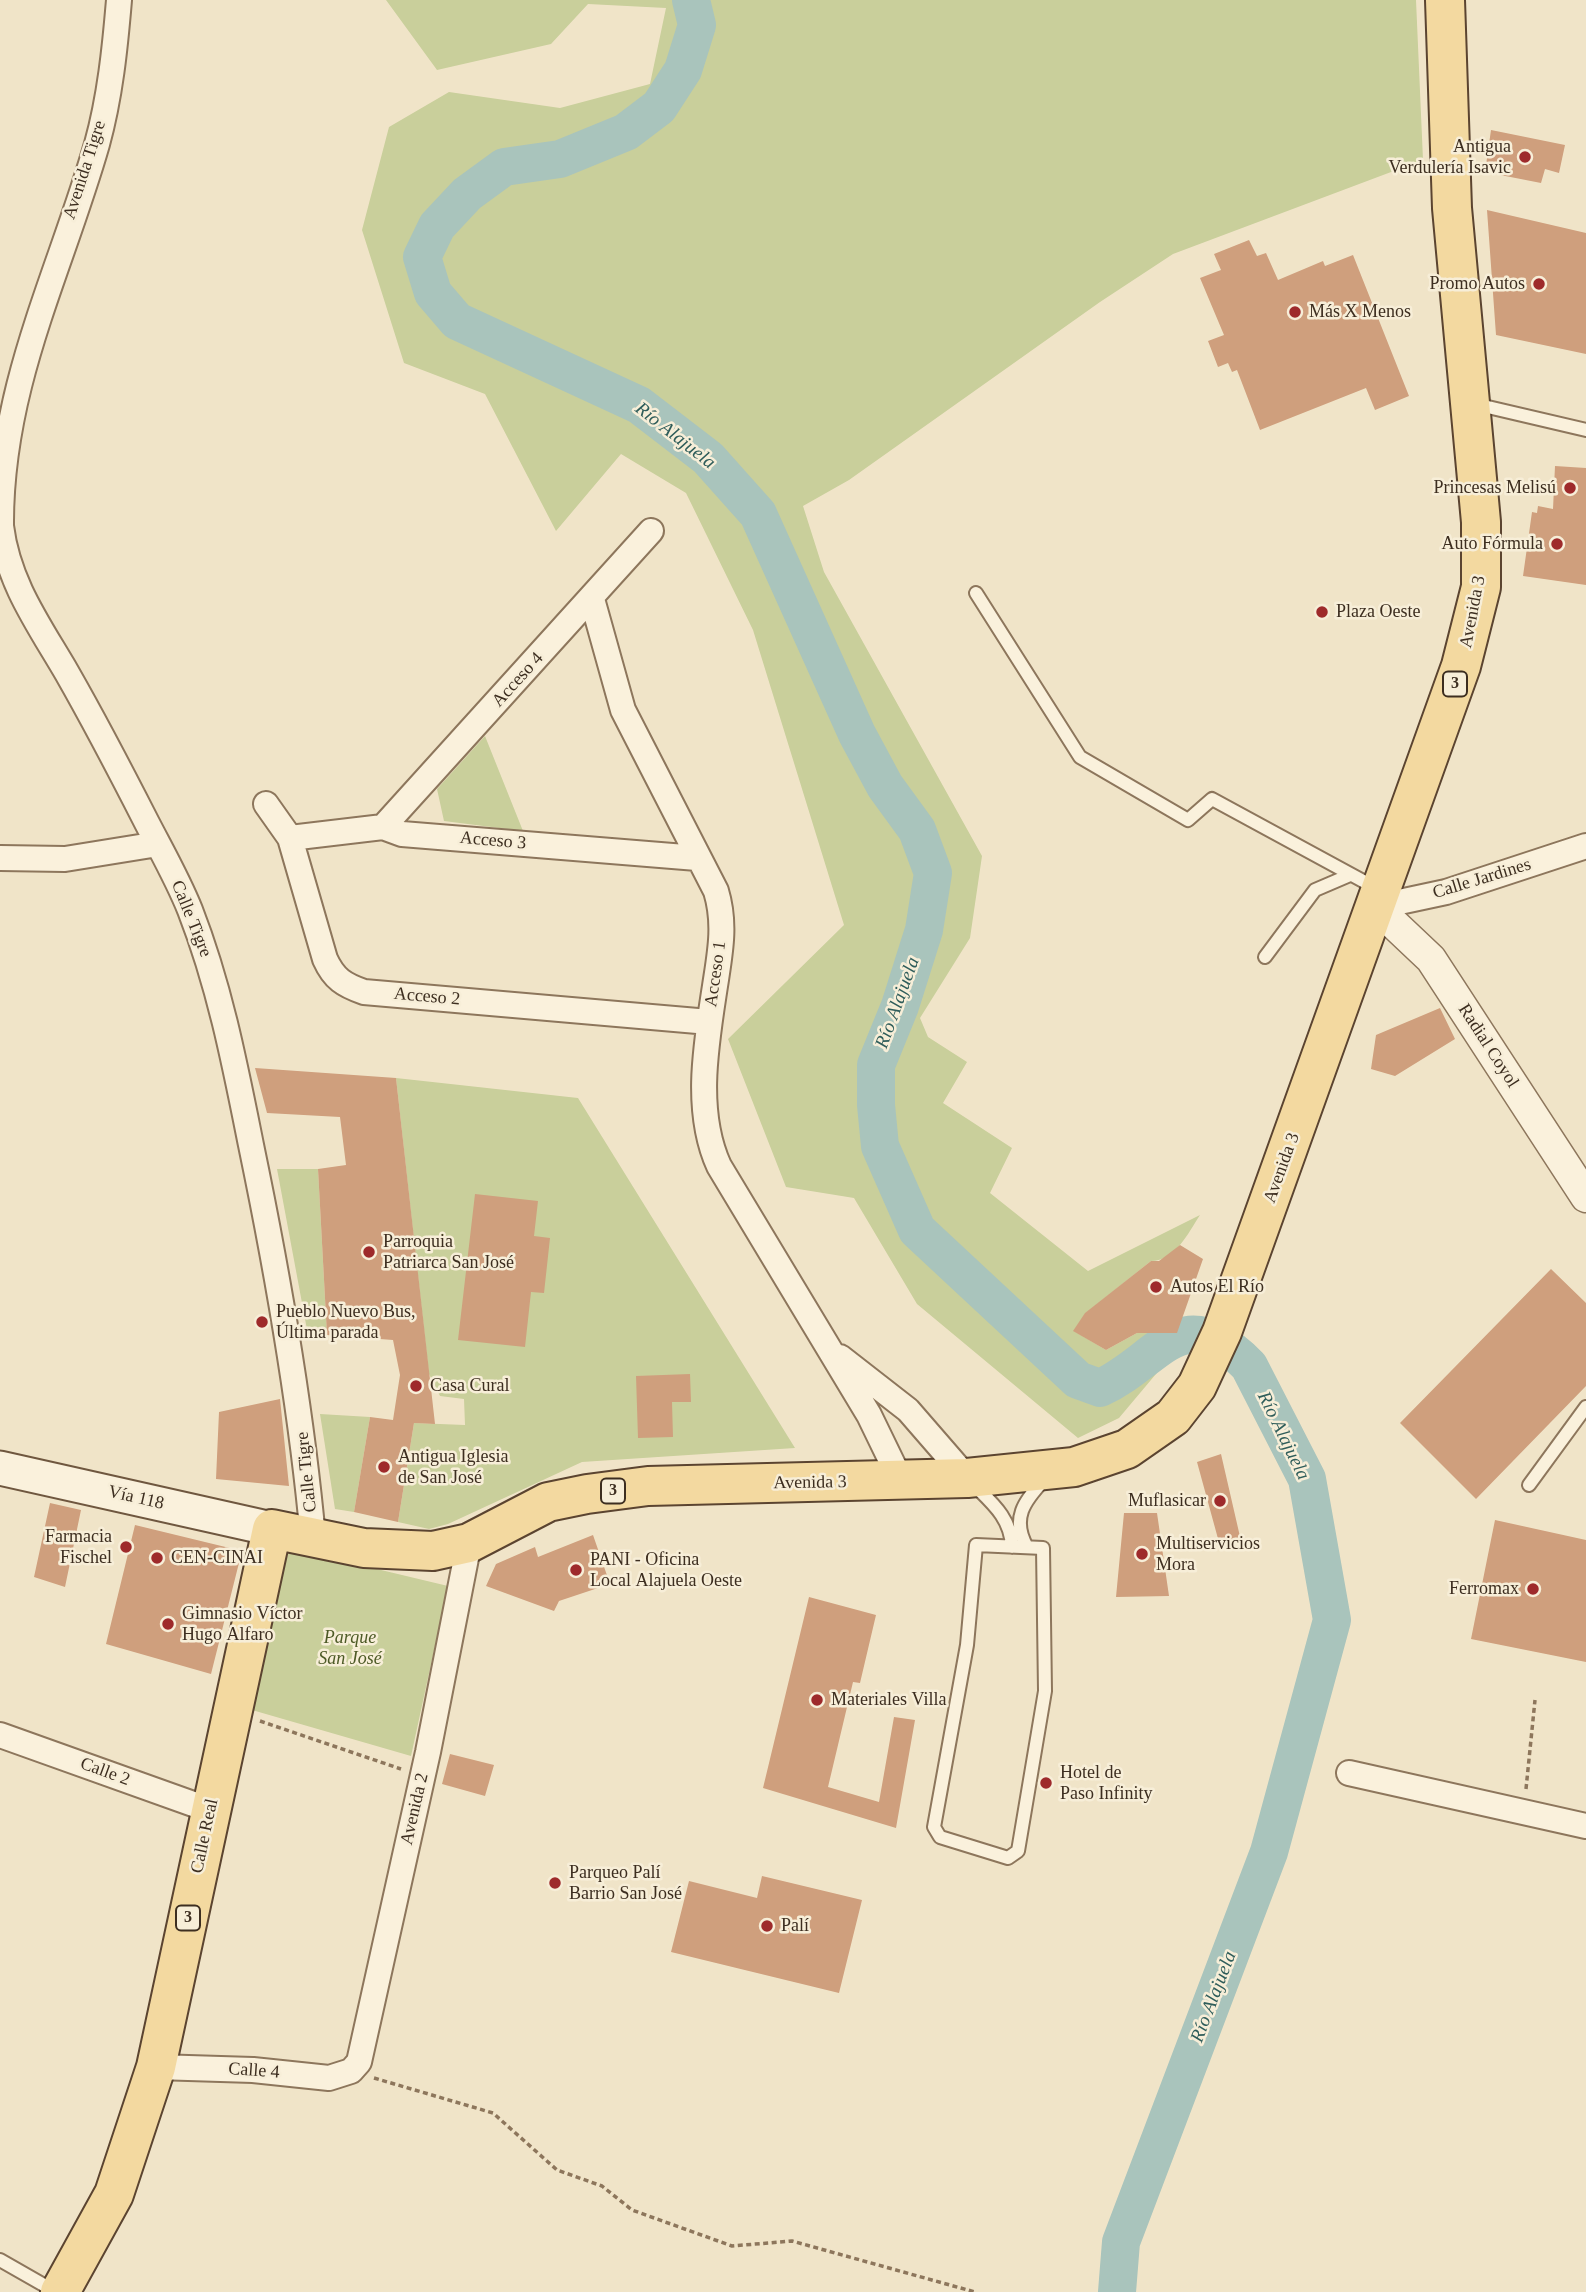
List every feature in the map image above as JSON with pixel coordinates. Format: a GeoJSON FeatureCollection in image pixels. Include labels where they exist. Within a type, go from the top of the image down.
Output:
{"type":"FeatureCollection","features":[{"type":"Feature","properties":{"kind":"main road","name":"Avenida 3"},"geometry":{"type":"LineString","coordinates":[[272,1529],[402,1552],[433,1550],[469,1543],[548,1502],[648,1486],[901,1481],[1053,1470],[1108,1458],[1160,1429],[1185,1404],[1217,1347],[1370,891],[1461,666],[1481,587],[1481,522],[1451,208],[1444,0]]}},
{"type":"Feature","properties":{"kind":"main road","name":"Vía 118"},"geometry":{"type":"LineString","coordinates":[[0,1468],[272,1529]]}},
{"type":"Feature","properties":{"kind":"main road","name":"Calle Real"},"geometry":{"type":"LineString","coordinates":[[58,2292],[114,2194],[156,2067],[272,1529]]}},
{"type":"Feature","properties":{"kind":"street","name":"Avenida Tigre"},"geometry":{"type":"LineString","coordinates":[[20,337],[96,148],[114,52],[119,0]]}},
{"type":"Feature","properties":{"kind":"street","name":"Calle Tigre"},"geometry":{"type":"LineString","coordinates":[[20,337],[3,434],[1,526],[9,570],[29,612],[107,744],[188,905],[224,1011],[264,1208],[303,1435],[313,1538]]}},
{"type":"Feature","properties":{"kind":"street","name":"Acceso 4"},"geometry":{"type":"LineString","coordinates":[[383,827],[651,531]]}},
{"type":"Feature","properties":{"kind":"street","name":"Acceso 1"},"geometry":{"type":"LineString","coordinates":[[592,599],[623,710],[716,891],[723,913],[709,1022],[704,1117],[708,1142],[719,1166],[869,1415],[901,1481]]}},
{"type":"Feature","properties":{"kind":"street","name":"Acceso 2"},"geometry":{"type":"LineString","coordinates":[[266,804],[290,838],[325,959],[333,975],[345,985],[365,992],[709,1022]]}},
{"type":"Feature","properties":{"kind":"street","name":"Acceso 3"},"geometry":{"type":"LineString","coordinates":[[290,838],[383,827],[402,834],[697,858]]}},
{"type":"Feature","properties":{"kind":"street"},"geometry":{"type":"LineString","coordinates":[[0,858],[65,859],[158,844]]}},
{"type":"Feature","properties":{"kind":"street","name":"Calle Jardines"},"geometry":{"type":"LineString","coordinates":[[1370,891],[1446,892],[1586,846]]}},
{"type":"Feature","properties":{"kind":"street","name":"Radial Coyol"},"geometry":{"type":"LineString","coordinates":[[1370,891],[1432,959],[1586,1197]]}},
{"type":"Feature","properties":{"kind":"street","name":"Acceso 1"},"geometry":{"type":"LineString","coordinates":[[826,1345],[908,1410],[967,1478]]}},
{"type":"Feature","properties":{"kind":"street","name":"Avenida 2"},"geometry":{"type":"LineString","coordinates":[[351,2071],[364,2051],[469,1543]]}},
{"type":"Feature","properties":{"kind":"street","name":"Calle 2"},"geometry":{"type":"LineString","coordinates":[[0,1735],[210,1810]]}},
{"type":"Feature","properties":{"kind":"street"},"geometry":{"type":"LineString","coordinates":[[1349,1773],[1586,1826]]}},
{"type":"Feature","properties":{"kind":"street","name":"Calle 4"},"geometry":{"type":"LineString","coordinates":[[156,2067],[253,2070],[330,2078],[351,2071]]}},
{"type":"Feature","properties":{"kind":"lane"},"geometry":{"type":"LineString","coordinates":[[1468,403],[1586,430]]}},
{"type":"Feature","properties":{"kind":"lane"},"geometry":{"type":"LineString","coordinates":[[976,593],[1080,757],[1188,820],[1212,799],[1370,891]]}},
{"type":"Feature","properties":{"kind":"lane"},"geometry":{"type":"LineString","coordinates":[[1265,957],[1315,890],[1370,891]]}},
{"type":"Feature","properties":{"kind":"lane"},"geometry":{"type":"LineString","coordinates":[[1528,1485],[1586,1407]]}},
{"type":"Feature","properties":{"kind":"lane"},"geometry":{"type":"LineString","coordinates":[[1027,1547],[1021,1536],[1020,1515],[1026,1499],[1053,1470]]}},
{"type":"Feature","properties":{"kind":"lane"},"geometry":{"type":"LineString","coordinates":[[967,1478],[1000,1511],[1008,1524],[1012,1546]]}},
{"type":"Feature","properties":{"kind":"lane"},"geometry":{"type":"LineString","coordinates":[[976,1545],[1012,1546],[1043,1548],[1045,1691],[1018,1851],[1008,1858],[940,1837],[934,1826],[967,1645],[976,1545]]}},
{"type":"Feature","properties":{"kind":"lane"},"geometry":{"type":"LineString","coordinates":[[0,2260],[58,2292]]}},
{"type":"Feature","properties":{"kind":"path"},"geometry":{"type":"LineString","coordinates":[[1523,1812],[1535,1700]]}},
{"type":"Feature","properties":{"kind":"path"},"geometry":{"type":"LineString","coordinates":[[231,1712],[422,1776]]}},
{"type":"Feature","properties":{"kind":"path"},"geometry":{"type":"LineString","coordinates":[[351,2071],[493,2113],[556,2170],[602,2186],[632,2210],[732,2246],[792,2241],[975,2292]]}},
{"type":"Feature","properties":{"kind":"green space"},"geometry":{"type":"Polygon","coordinates":[[[386,0],[1416,0],[1423,160],[1173,254],[1100,302],[849,480],[803,506],[824,572],[982,856],[970,938],[920,1018],[928,1037],[967,1062],[943,1103],[1012,1148],[990,1193],[1088,1271],[1200,1215],[1174,1251],[1160,1260],[1151,1261],[1086,1313],[1074,1331],[1106,1350],[1137,1333],[1198,1324],[1119,1418],[1078,1438],[917,1304],[854,1198],[786,1187],[728,1039],[844,925],[753,630],[686,493],[621,454],[556,531],[485,394],[404,363],[362,230],[389,127],[449,92],[560,108],[650,84],[666,8],[588,4],[551,44],[437,70],[386,0]]]}},
{"type":"Feature","properties":{"kind":"green space"},"geometry":{"type":"Polygon","coordinates":[[[485,736],[523,831],[444,821],[437,789],[485,736]]]}},
{"type":"Feature","properties":{"kind":"green space"},"geometry":{"type":"Polygon","coordinates":[[[396,1078],[578,1098],[795,1448],[582,1462],[448,1524],[429,1529],[398,1522],[414,1423],[465,1425],[464,1399],[440,1396],[429,1374],[396,1078]]]}},
{"type":"Feature","properties":{"kind":"green space"},"geometry":{"type":"Polygon","coordinates":[[[277,1169],[318,1169],[327,1335],[308,1335],[277,1169]]]}},
{"type":"Feature","properties":{"kind":"green space"},"geometry":{"type":"Polygon","coordinates":[[[320,1414],[370,1417],[354,1512],[335,1509],[320,1414]]]}},
{"type":"Feature","properties":{"kind":"green space","name":"Parque San José"},"geometry":{"type":"Polygon","coordinates":[[[289,1548],[448,1586],[411,1756],[252,1710],[289,1548]]]}},
{"type":"Feature","properties":{"kind":"building","name":"Antigua Verdulería Isavic"},"geometry":{"type":"Polygon","coordinates":[[[1491,130],[1565,145],[1559,173],[1545,169],[1541,183],[1485,172],[1491,130]]]}},
{"type":"Feature","properties":{"kind":"building","name":"Promo Autos"},"geometry":{"type":"Polygon","coordinates":[[[1487,210],[1586,233],[1586,354],[1496,335],[1487,210]]]}},
{"type":"Feature","properties":{"kind":"building","name":"Más X Menos"},"geometry":{"type":"Polygon","coordinates":[[[1249,240],[1257,256],[1266,253],[1278,280],[1323,261],[1325,266],[1353,255],[1409,396],[1375,410],[1366,388],[1260,430],[1237,370],[1232,372],[1228,363],[1218,367],[1208,341],[1224,335],[1200,278],[1221,270],[1214,254],[1249,240]]]}},
{"type":"Feature","properties":{"kind":"building","name":"Auto Fórmula"},"geometry":{"type":"Polygon","coordinates":[[[1555,466],[1586,468],[1586,585],[1523,576],[1532,512],[1537,513],[1538,506],[1553,509],[1555,466]]]}},
{"type":"Feature","properties":{"kind":"building"},"geometry":{"type":"Polygon","coordinates":[[[1440,1008],[1455,1039],[1395,1076],[1371,1069],[1376,1035],[1440,1008]]]}},
{"type":"Feature","properties":{"kind":"building","name":"Parroquia Patriarca San José"},"geometry":{"type":"Polygon","coordinates":[[[255,1068],[396,1078],[435,1424],[414,1423],[398,1522],[354,1512],[370,1417],[393,1420],[400,1375],[393,1340],[327,1335],[318,1169],[346,1165],[340,1117],[267,1113],[255,1068]]]}},
{"type":"Feature","properties":{"kind":"building"},"geometry":{"type":"Polygon","coordinates":[[[475,1194],[538,1201],[534,1236],[550,1238],[544,1293],[531,1292],[525,1347],[458,1340],[475,1194]]]}},
{"type":"Feature","properties":{"kind":"building","name":"Autos El Río"},"geometry":{"type":"Polygon","coordinates":[[[1180,1245],[1203,1259],[1177,1333],[1137,1333],[1106,1350],[1073,1331],[1085,1313],[1151,1261],[1159,1261],[1180,1245]]]}},
{"type":"Feature","properties":{"kind":"building"},"geometry":{"type":"Polygon","coordinates":[[[1551,1269],[1586,1303],[1586,1386],[1476,1499],[1400,1423],[1551,1269]]]}},
{"type":"Feature","properties":{"kind":"building"},"geometry":{"type":"Polygon","coordinates":[[[690,1374],[691,1402],[672,1402],[673,1437],[638,1438],[636,1376],[690,1374]]]}},
{"type":"Feature","properties":{"kind":"building"},"geometry":{"type":"Polygon","coordinates":[[[280,1399],[289,1486],[216,1479],[219,1412],[280,1399]]]}},
{"type":"Feature","properties":{"kind":"building","name":"Muflasicar"},"geometry":{"type":"Polygon","coordinates":[[[1221,1454],[1241,1541],[1220,1546],[1197,1462],[1221,1454]]]}},
{"type":"Feature","properties":{"kind":"building"},"geometry":{"type":"Polygon","coordinates":[[[50,1503],[81,1510],[65,1587],[34,1577],[50,1503]]]}},
{"type":"Feature","properties":{"kind":"building","name":"Multiservicios Mora"},"geometry":{"type":"Polygon","coordinates":[[[1124,1513],[1157,1513],[1169,1596],[1116,1597],[1124,1513]]]}},
{"type":"Feature","properties":{"kind":"building","name":"Ferromax"},"geometry":{"type":"Polygon","coordinates":[[[1495,1520],[1586,1540],[1586,1662],[1471,1639],[1495,1520]]]}},
{"type":"Feature","properties":{"kind":"building"},"geometry":{"type":"Polygon","coordinates":[[[135,1525],[242,1551],[211,1674],[106,1644],[135,1525]]]}},
{"type":"Feature","properties":{"kind":"building"},"geometry":{"type":"Polygon","coordinates":[[[593,1535],[610,1584],[559,1601],[554,1611],[486,1586],[496,1564],[535,1547],[538,1557],[593,1535]]]}},
{"type":"Feature","properties":{"kind":"building","name":"Materiales Villa"},"geometry":{"type":"Polygon","coordinates":[[[809,1597],[876,1615],[860,1683],[853,1682],[828,1787],[879,1802],[894,1717],[915,1720],[896,1828],[763,1788],[809,1597]]]}},
{"type":"Feature","properties":{"kind":"building"},"geometry":{"type":"Polygon","coordinates":[[[450,1754],[494,1765],[485,1796],[442,1784],[450,1754]]]}},
{"type":"Feature","properties":{"kind":"building","name":"Palí"},"geometry":{"type":"Polygon","coordinates":[[[762,1876],[862,1900],[839,1993],[671,1952],[689,1881],[757,1898],[762,1876]]]}},
{"type":"Feature","properties":{"kind":"waterway","name":"Río Alajuela"},"geometry":{"type":"LineString","coordinates":[[691,0],[697,25],[683,70],[659,107],[626,132],[560,159],[504,167],[467,194],[437,226],[422,257],[433,293],[457,321],[639,405],[708,458],[758,514],[857,734],[885,786],[917,830],[933,873],[924,930],[900,1006],[876,1065],[880,1146],[917,1230],[1078,1380],[1100,1388],[1171,1341],[1187,1335],[1205,1336],[1225,1346],[1249,1366],[1307,1479],[1332,1620],[1269,1852],[1121,2242],[1117,2292]]}},
{"type":"Feature","properties":{"kind":"place","name":"Antigua Verdulería Isavic"},"geometry":{"type":"Point","coordinates":[1525,157]}},
{"type":"Feature","properties":{"kind":"place","name":"Promo Autos"},"geometry":{"type":"Point","coordinates":[1539,284]}},
{"type":"Feature","properties":{"kind":"place","name":"Más X Menos"},"geometry":{"type":"Point","coordinates":[1295,312]}},
{"type":"Feature","properties":{"kind":"place","name":"Princesas Melisú"},"geometry":{"type":"Point","coordinates":[1570,488]}},
{"type":"Feature","properties":{"kind":"place","name":"Auto Fórmula"},"geometry":{"type":"Point","coordinates":[1557,544]}},
{"type":"Feature","properties":{"kind":"place","name":"Plaza Oeste"},"geometry":{"type":"Point","coordinates":[1322,612]}},
{"type":"Feature","properties":{"kind":"place","name":"Parroquia Patriarca San José"},"geometry":{"type":"Point","coordinates":[369,1252]}},
{"type":"Feature","properties":{"kind":"place","name":"Autos El Río"},"geometry":{"type":"Point","coordinates":[1156,1287]}},
{"type":"Feature","properties":{"kind":"place","name":"Pueblo Nuevo Bus, Última parada"},"geometry":{"type":"Point","coordinates":[262,1322]}},
{"type":"Feature","properties":{"kind":"place","name":"Casa Cural"},"geometry":{"type":"Point","coordinates":[416,1386]}},
{"type":"Feature","properties":{"kind":"place","name":"Antigua Iglesia de San José"},"geometry":{"type":"Point","coordinates":[384,1467]}},
{"type":"Feature","properties":{"kind":"place","name":"Muflasicar"},"geometry":{"type":"Point","coordinates":[1220,1501]}},
{"type":"Feature","properties":{"kind":"place","name":"Farmacia Fischel"},"geometry":{"type":"Point","coordinates":[126,1547]}},
{"type":"Feature","properties":{"kind":"place","name":"Multiservicios Mora"},"geometry":{"type":"Point","coordinates":[1142,1554]}},
{"type":"Feature","properties":{"kind":"place","name":"CEN-CINAI"},"geometry":{"type":"Point","coordinates":[157,1558]}},
{"type":"Feature","properties":{"kind":"place","name":"PANI - Oficina Local Alajuela Oeste"},"geometry":{"type":"Point","coordinates":[576,1570]}},
{"type":"Feature","properties":{"kind":"place","name":"Ferromax"},"geometry":{"type":"Point","coordinates":[1533,1589]}},
{"type":"Feature","properties":{"kind":"place","name":"Gimnasio Víctor Hugo Alfaro"},"geometry":{"type":"Point","coordinates":[168,1624]}},
{"type":"Feature","properties":{"kind":"place","name":"Materiales Villa"},"geometry":{"type":"Point","coordinates":[817,1700]}},
{"type":"Feature","properties":{"kind":"place","name":"Hotel de Paso Infinity"},"geometry":{"type":"Point","coordinates":[1046,1783]}},
{"type":"Feature","properties":{"kind":"place","name":"Parqueo Palí Barrio San José"},"geometry":{"type":"Point","coordinates":[555,1883]}},
{"type":"Feature","properties":{"kind":"place","name":"Palí"},"geometry":{"type":"Point","coordinates":[767,1926]}}]}
